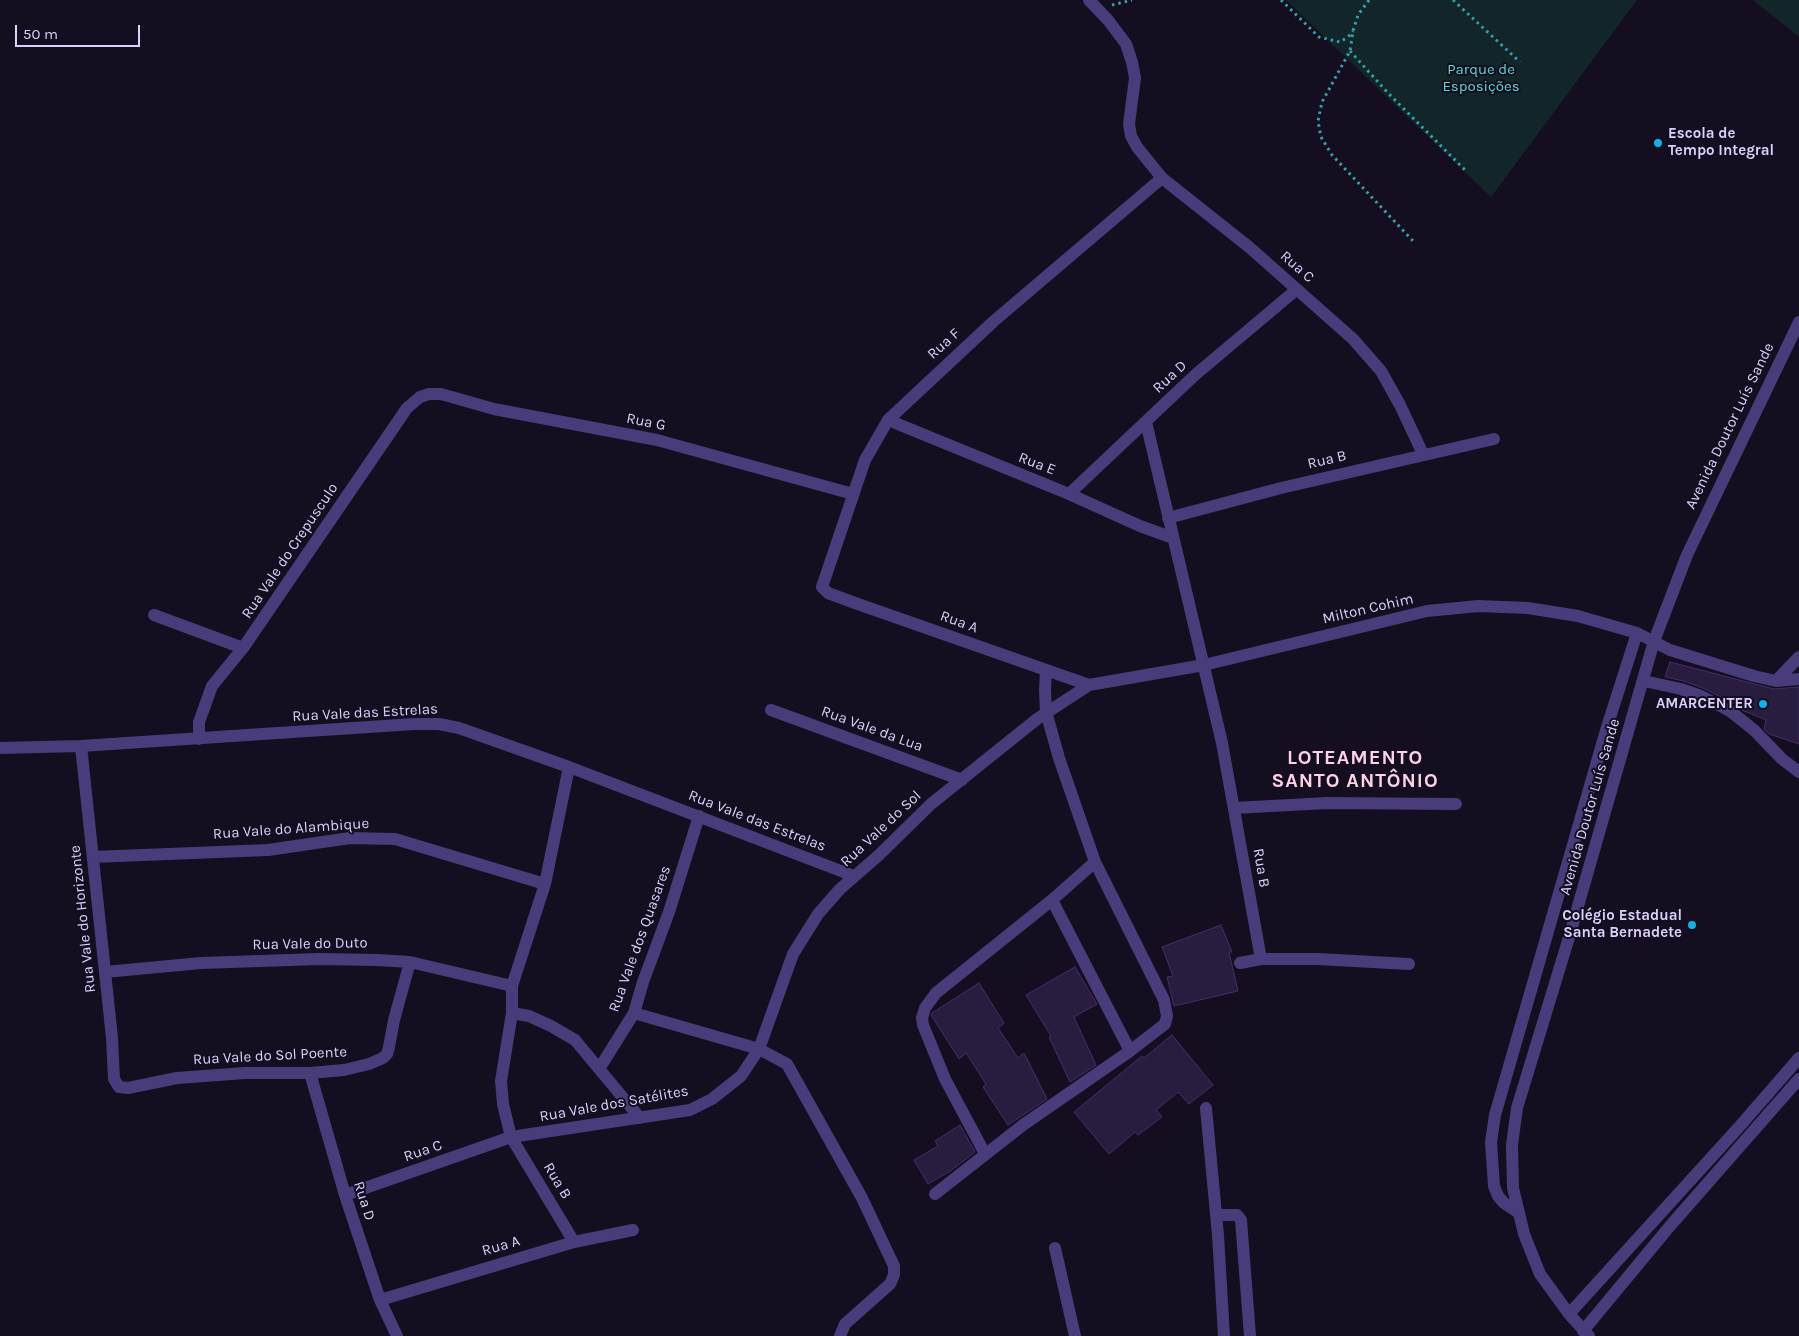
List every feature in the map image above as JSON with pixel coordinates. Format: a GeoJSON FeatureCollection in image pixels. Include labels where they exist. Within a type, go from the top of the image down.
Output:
{"type":"FeatureCollection","features":[{"type":"Feature","properties":{"kind":"street","name":"Rua C"},"geometry":{"type":"LineString","coordinates":[[1090,0],[1126,44],[1132,62],[1135,78],[1130,124],[1131,136],[1137,147],[1162,178],[1249,246],[1353,339],[1381,371],[1400,405],[1423,454]]}},
{"type":"Feature","properties":{"kind":"street","name":"Rua F"},"geometry":{"type":"LineString","coordinates":[[822,587],[865,460],[888,420],[994,321],[1162,178]]}},
{"type":"Feature","properties":{"kind":"street","name":"Rua D"},"geometry":{"type":"LineString","coordinates":[[1069,494],[1195,375],[1296,290]]}},
{"type":"Feature","properties":{"kind":"street","name":"Avenida Doutor Luís Sande"},"geometry":{"type":"LineString","coordinates":[[1586,1333],[1569,1314],[1540,1274],[1524,1234],[1513,1188],[1512,1145],[1518,1108],[1644,681],[1654,641],[1687,554],[1799,322]]}},
{"type":"Feature","properties":{"kind":"street","name":"Rua G"},"geometry":{"type":"LineString","coordinates":[[429,394],[441,394],[494,409],[657,440],[853,494]]}},
{"type":"Feature","properties":{"kind":"street","name":"Rua Vale do Crepusculo"},"geometry":{"type":"LineString","coordinates":[[199,739],[199,722],[212,686],[243,648],[407,408],[420,397],[429,394]]}},
{"type":"Feature","properties":{"kind":"street","name":"Rua E"},"geometry":{"type":"LineString","coordinates":[[888,420],[947,446],[1069,494],[1140,526],[1173,538]]}},
{"type":"Feature","properties":{"kind":"street","name":"Rua B"},"geometry":{"type":"LineString","coordinates":[[1146,422],[1204,665],[1234,808],[1261,959]]}},
{"type":"Feature","properties":{"kind":"street","name":"Rua B"},"geometry":{"type":"LineString","coordinates":[[1168,518],[1281,488],[1494,439]]}},
{"type":"Feature","properties":{"kind":"street","name":"Rua A"},"geometry":{"type":"LineString","coordinates":[[822,587],[828,593],[1089,684]]}},
{"type":"Feature","properties":{"kind":"street","name":"Milton Cohim"},"geometry":{"type":"LineString","coordinates":[[1089,684],[1204,665],[1427,611],[1478,606],[1528,608],[1578,616],[1637,633],[1670,650],[1690,657],[1776,681]]}},
{"type":"Feature","properties":{"kind":"street"},"geometry":{"type":"LineString","coordinates":[[154,615],[243,648]]}},
{"type":"Feature","properties":{"kind":"street"},"geometry":{"type":"LineString","coordinates":[[1519,1213],[1498,1196],[1494,1186],[1491,1158],[1493,1123],[1607,727],[1637,633]]}},
{"type":"Feature","properties":{"kind":"street"},"geometry":{"type":"LineString","coordinates":[[1776,681],[1799,657]]}},
{"type":"Feature","properties":{"kind":"street"},"geometry":{"type":"LineString","coordinates":[[935,1194],[1023,1125],[1130,1051],[1165,1024],[1166,1010],[1164,1000],[1095,862],[1052,736],[1046,712],[1046,670]]}},
{"type":"Feature","properties":{"kind":"street"},"geometry":{"type":"LineString","coordinates":[[1776,681],[1799,679]]}},
{"type":"Feature","properties":{"kind":"street"},"geometry":{"type":"LineString","coordinates":[[1644,681],[1681,689],[1730,711],[1754,730],[1782,759],[1799,772]]}},
{"type":"Feature","properties":{"kind":"street","name":"Rua Vale do Sol"},"geometry":{"type":"LineString","coordinates":[[759,1049],[793,954],[818,914],[840,889],[932,804],[1046,712],[1089,684]]}},
{"type":"Feature","properties":{"kind":"street","name":"Rua Vale da Lua"},"geometry":{"type":"LineString","coordinates":[[771,710],[962,780]]}},
{"type":"Feature","properties":{"kind":"street","name":"Rua Vale das Estrelas"},"geometry":{"type":"LineString","coordinates":[[0,748],[81,746],[414,724],[439,724],[459,728],[569,767],[854,876]]}},
{"type":"Feature","properties":{"kind":"street","name":"Rua Vale do Horizonte"},"geometry":{"type":"LineString","coordinates":[[81,746],[105,972],[114,1079],[119,1087]]}},
{"type":"Feature","properties":{"kind":"street","name":"Rua B"},"geometry":{"type":"LineString","coordinates":[[569,767],[545,884],[512,986],[512,1013],[501,1081],[503,1104],[511,1137],[574,1242]]}},
{"type":"Feature","properties":{"kind":"street"},"geometry":{"type":"LineString","coordinates":[[1234,808],[1327,803],[1456,804]]}},
{"type":"Feature","properties":{"kind":"street","name":"Rua Vale dos Quasares"},"geometry":{"type":"LineString","coordinates":[[599,1069],[634,1013],[699,816]]}},
{"type":"Feature","properties":{"kind":"street","name":"Rua Vale do Alambique"},"geometry":{"type":"LineString","coordinates":[[93,857],[268,850],[350,838],[395,839],[545,884]]}},
{"type":"Feature","properties":{"kind":"street"},"geometry":{"type":"LineString","coordinates":[[987,1153],[983,1150],[945,1079],[923,1025],[922,1018],[927,1004],[936,993],[1052,900],[1095,862]]}},
{"type":"Feature","properties":{"kind":"street"},"geometry":{"type":"LineString","coordinates":[[1052,900],[1130,1051]]}},
{"type":"Feature","properties":{"kind":"street"},"geometry":{"type":"LineString","coordinates":[[1240,963],[1261,959],[1318,958],[1409,964]]}},
{"type":"Feature","properties":{"kind":"street","name":"Rua Vale do Duto"},"geometry":{"type":"LineString","coordinates":[[105,972],[201,963],[319,959],[377,960],[410,962],[512,986]]}},
{"type":"Feature","properties":{"kind":"street","name":"Rua Vale do Sol Poente"},"geometry":{"type":"LineString","coordinates":[[119,1087],[128,1088],[177,1078],[245,1073],[310,1073],[344,1070],[369,1064],[387,1054],[390,1047],[394,1020],[410,962]]}},
{"type":"Feature","properties":{"kind":"street"},"geometry":{"type":"LineString","coordinates":[[512,1013],[529,1016],[575,1040],[640,1118]]}},
{"type":"Feature","properties":{"kind":"street"},"geometry":{"type":"LineString","coordinates":[[634,1013],[759,1049],[787,1064],[862,1198],[894,1266],[894,1275],[890,1284],[845,1324],[840,1336]]}},
{"type":"Feature","properties":{"kind":"street","name":"Rua Vale dos Satélites"},"geometry":{"type":"LineString","coordinates":[[511,1137],[690,1110],[712,1099],[741,1076],[759,1049]]}},
{"type":"Feature","properties":{"kind":"street"},"geometry":{"type":"LineString","coordinates":[[1569,1314],[1799,1058]]}},
{"type":"Feature","properties":{"kind":"street","name":"Rua D"},"geometry":{"type":"LineString","coordinates":[[310,1073],[345,1196],[380,1300],[397,1336]]}},
{"type":"Feature","properties":{"kind":"street"},"geometry":{"type":"LineString","coordinates":[[1586,1333],[1628,1276],[1670,1226],[1799,1080]]}},
{"type":"Feature","properties":{"kind":"street"},"geometry":{"type":"LineString","coordinates":[[1206,1108],[1216,1215],[1224,1336]]}},
{"type":"Feature","properties":{"kind":"street"},"geometry":{"type":"LineString","coordinates":[[1739,1127],[1749,1136]]}},
{"type":"Feature","properties":{"kind":"street","name":"Rua C"},"geometry":{"type":"LineString","coordinates":[[345,1196],[511,1137]]}},
{"type":"Feature","properties":{"kind":"street"},"geometry":{"type":"LineString","coordinates":[[1216,1215],[1237,1215],[1241,1220],[1250,1336]]}},
{"type":"Feature","properties":{"kind":"street","name":"Rua A"},"geometry":{"type":"LineString","coordinates":[[380,1300],[574,1242],[633,1230]]}},
{"type":"Feature","properties":{"kind":"street"},"geometry":{"type":"LineString","coordinates":[[1055,1248],[1075,1336]]}},
{"type":"Feature","properties":{"kind":"street"},"geometry":{"type":"LineString","coordinates":[[1615,1263],[1628,1276]]}},
{"type":"Feature","properties":{"kind":"path"},"geometry":{"type":"LineString","coordinates":[[1282,0],[1319,37],[1340,42],[1353,30]]}},
{"type":"Feature","properties":{"kind":"path"},"geometry":{"type":"LineString","coordinates":[[1369,0],[1358,15],[1353,30],[1350,51],[1345,64],[1322,102],[1318,121],[1322,137],[1332,155],[1414,242]]}},
{"type":"Feature","properties":{"kind":"path"},"geometry":{"type":"LineString","coordinates":[[1454,0],[1520,62]]}},
{"type":"Feature","properties":{"kind":"path"},"geometry":{"type":"LineString","coordinates":[[1350,51],[1388,93],[1466,171]]}},
{"type":"Feature","properties":{"kind":"green space","name":"Parque de Esposições"},"geometry":{"type":"Polygon","coordinates":[[[1286,0],[1637,0],[1491,197],[1286,0]]]}},
{"type":"Feature","properties":{"kind":"green space"},"geometry":{"type":"Polygon","coordinates":[[[1753,0],[1799,0],[1799,37],[1753,0]]]}},
{"type":"Feature","properties":{"kind":"building","name":"AMARCENTER"},"geometry":{"type":"Polygon","coordinates":[[[1670,662],[1774,689],[1799,687],[1799,744],[1769,734],[1764,729],[1766,720],[1742,710],[1705,689],[1684,681],[1665,677],[1670,662]]]}},
{"type":"Feature","properties":{"kind":"building"},"geometry":{"type":"Polygon","coordinates":[[[1221,925],[1232,952],[1229,952],[1238,991],[1174,1006],[1167,977],[1173,976],[1162,947],[1221,925]]]}},
{"type":"Feature","properties":{"kind":"building"},"geometry":{"type":"Polygon","coordinates":[[[1075,967],[1097,1004],[1074,1017],[1096,1065],[1070,1082],[1049,1037],[1051,1036],[1026,995],[1075,967]]]}},
{"type":"Feature","properties":{"kind":"building"},"geometry":{"type":"Polygon","coordinates":[[[979,983],[1004,1023],[998,1028],[1018,1058],[1024,1053],[1047,1099],[1008,1125],[983,1087],[986,1084],[966,1053],[959,1059],[931,1015],[979,983]]]}},
{"type":"Feature","properties":{"kind":"building"},"geometry":{"type":"Polygon","coordinates":[[[1172,1035],[1213,1085],[1189,1104],[1178,1092],[1156,1110],[1162,1117],[1138,1135],[1135,1132],[1109,1154],[1074,1112],[1142,1056],[1144,1058],[1172,1035]]]}},
{"type":"Feature","properties":{"kind":"building"},"geometry":{"type":"Polygon","coordinates":[[[960,1125],[975,1152],[952,1170],[928,1184],[914,1160],[938,1146],[935,1141],[960,1125]]]}},
{"type":"Feature","properties":{"kind":"place","name":"Escola de Tempo Integral"},"geometry":{"type":"Point","coordinates":[1658,143]}},
{"type":"Feature","properties":{"kind":"place","name":"AMARCENTER"},"geometry":{"type":"Point","coordinates":[1763,704]}},
{"type":"Feature","properties":{"kind":"place","name":"Colégio Estadual Santa Bernadete"},"geometry":{"type":"Point","coordinates":[1692,925]}},
{"type":"Feature","properties":{"kind":"district","name":"LOTEAMENTO SANTO ANTÔNIO"},"geometry":{"type":"Point","coordinates":[1355,770]}}]}
